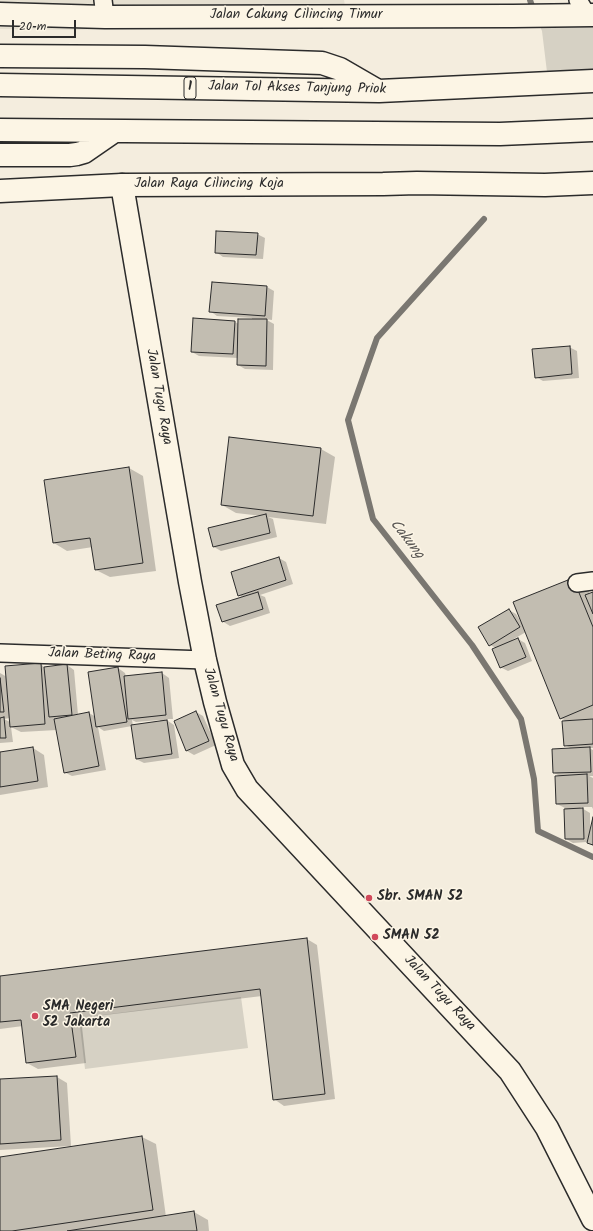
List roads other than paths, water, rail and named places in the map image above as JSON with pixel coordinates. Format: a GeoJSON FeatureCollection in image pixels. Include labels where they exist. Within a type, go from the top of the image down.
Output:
{"type":"FeatureCollection","features":[{"type":"Feature","properties":{"kind":"main road","name":"Jalan Cakung Cilincing Timur"},"geometry":{"type":"LineString","coordinates":[[0,14],[104,8],[513,16],[584,11]]}},
{"type":"Feature","properties":{"kind":"main road"},"geometry":{"type":"LineString","coordinates":[[0,56],[145,57],[322,63],[340,69],[379,91]]}},
{"type":"Feature","properties":{"kind":"main road","name":"Jalan Tol Akses Tanjung Priok"},"geometry":{"type":"LineString","coordinates":[[0,84],[379,91],[593,81]]}},
{"type":"Feature","properties":{"kind":"main road"},"geometry":{"type":"LineString","coordinates":[[0,130],[500,134],[593,130]]}},
{"type":"Feature","properties":{"kind":"main road"},"geometry":{"type":"LineString","coordinates":[[0,155],[77,154],[84,152],[113,132]]}},
{"type":"Feature","properties":{"kind":"main road","name":"Jalan Raya Cilincing Koja"},"geometry":{"type":"LineString","coordinates":[[0,191],[122,186],[417,183],[545,185],[593,183]]}},
{"type":"Feature","properties":{"kind":"main road","name":"Jalan Tugu Raya"},"geometry":{"type":"LineString","coordinates":[[122,186],[190,582],[205,660],[233,765],[248,789],[510,1071],[547,1128],[593,1219]]}},
{"type":"Feature","properties":{"kind":"street","name":"Jalan Beting Raya"},"geometry":{"type":"LineString","coordinates":[[0,653],[205,660]]}},
{"type":"Feature","properties":{"kind":"waterway","name":"Cakung"},"geometry":{"type":"LineString","coordinates":[[530,0],[534,12]]}},
{"type":"Feature","properties":{"kind":"waterway","name":"Cakung"},"geometry":{"type":"LineString","coordinates":[[484,219],[377,338],[348,420],[373,519],[472,645],[521,719],[534,779],[538,831],[593,857]]}},
{"type":"Feature","properties":{"kind":"place","name":"Sbr. SMAN 52"},"geometry":{"type":"Point","coordinates":[369,898]}},
{"type":"Feature","properties":{"kind":"place","name":"SMAN 52"},"geometry":{"type":"Point","coordinates":[375,937]}},
{"type":"Feature","properties":{"kind":"place","name":"SMA Negeri 52 Jakarta"},"geometry":{"type":"Point","coordinates":[35,1016]}}]}
